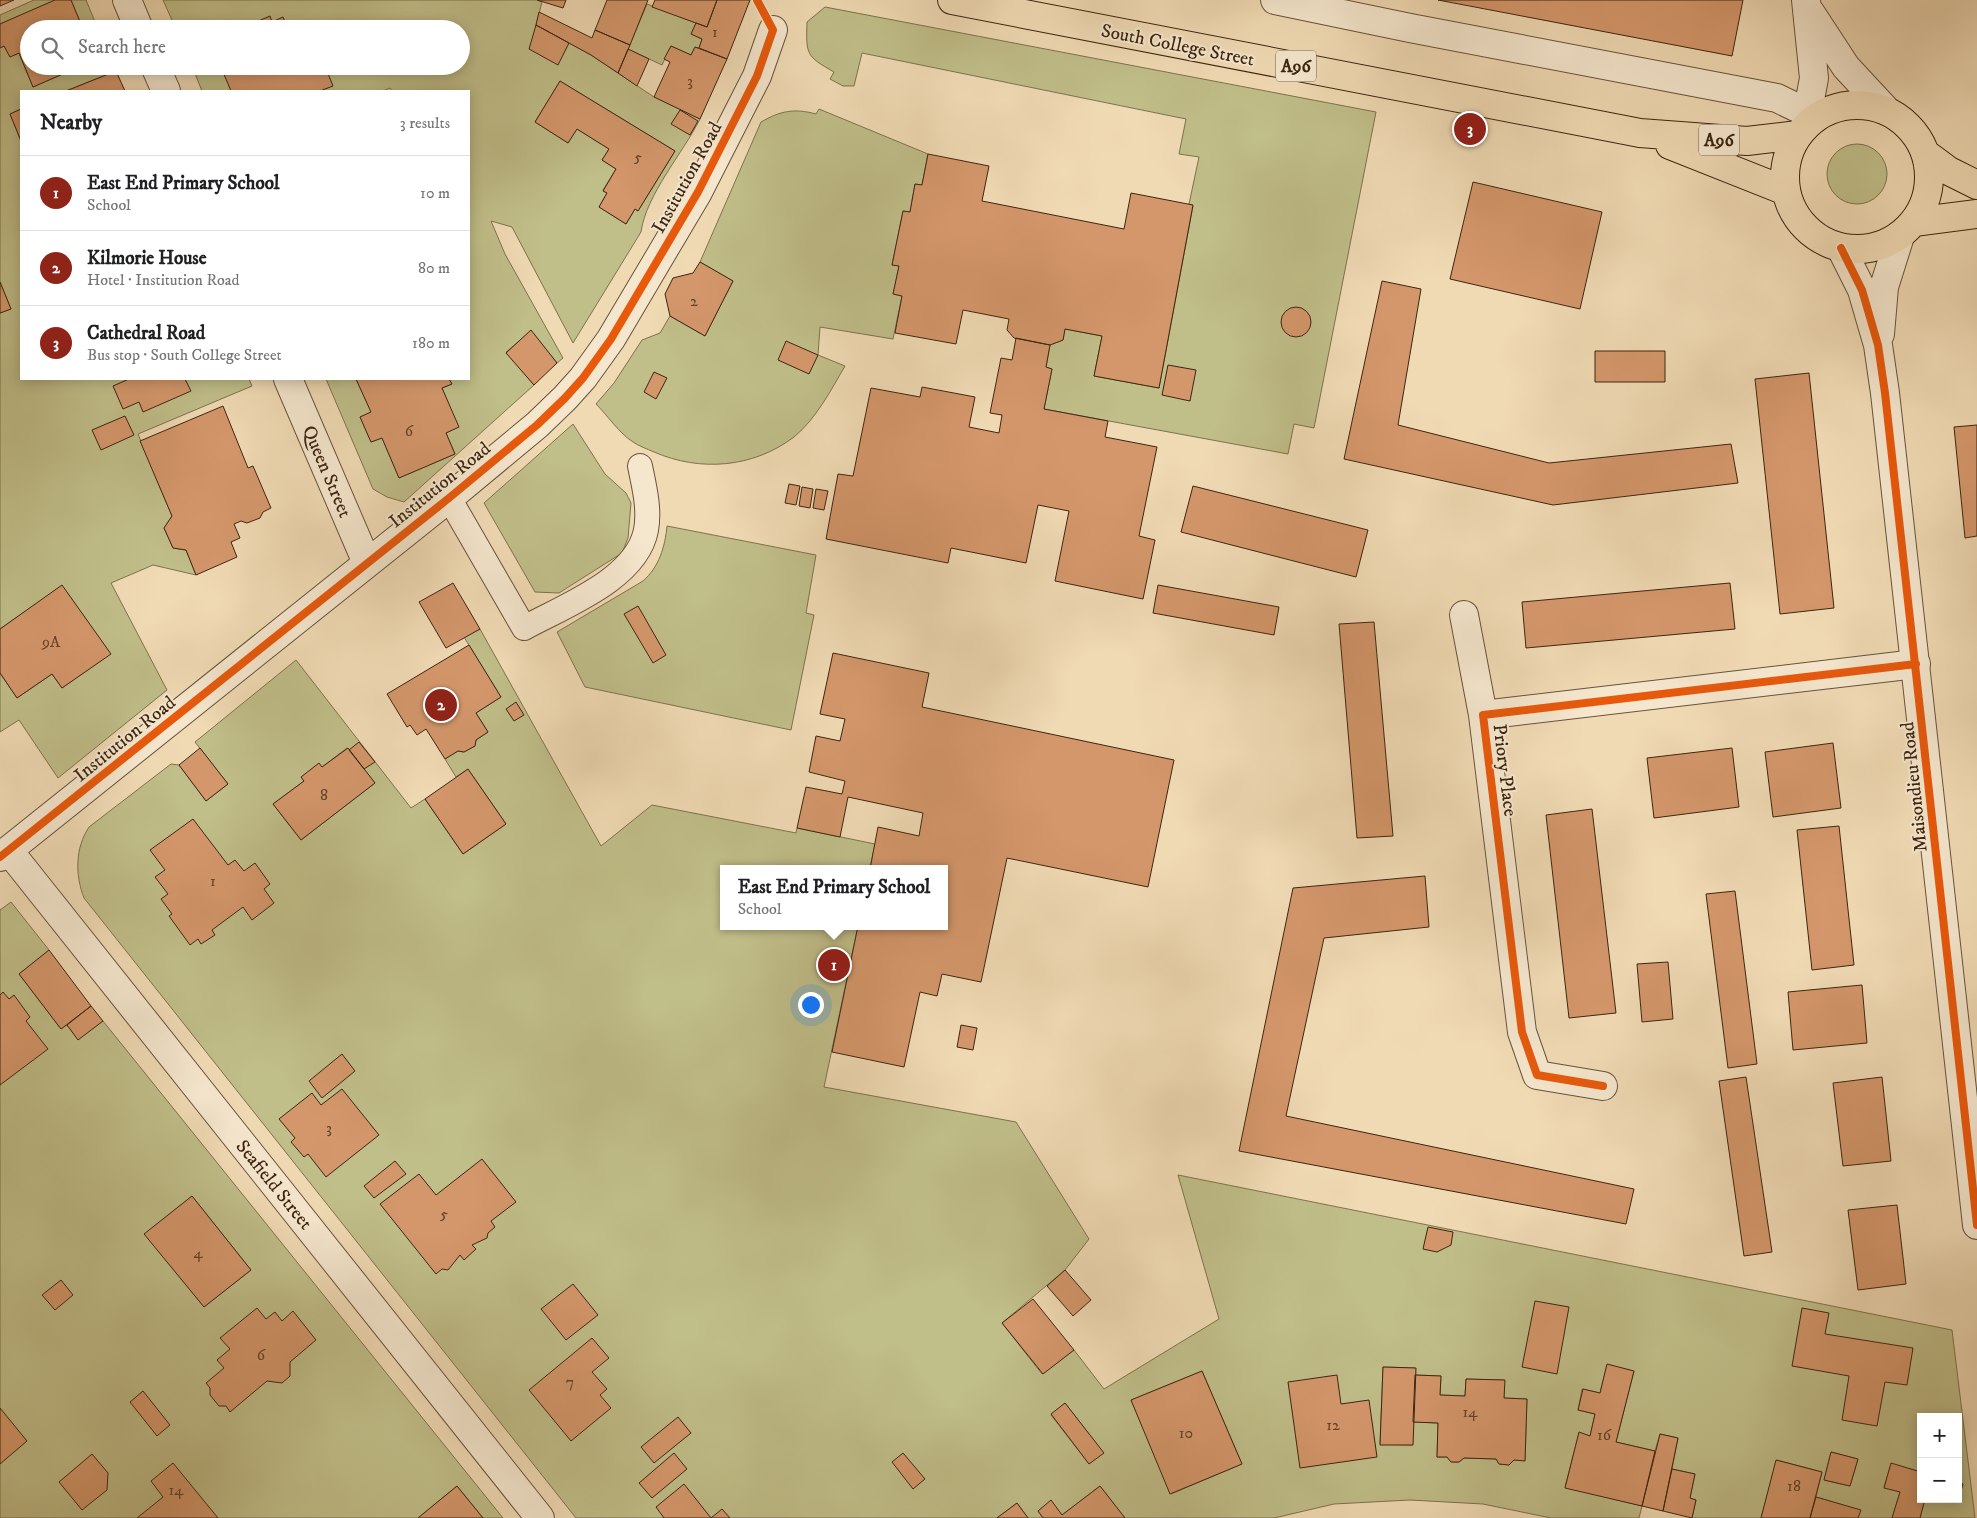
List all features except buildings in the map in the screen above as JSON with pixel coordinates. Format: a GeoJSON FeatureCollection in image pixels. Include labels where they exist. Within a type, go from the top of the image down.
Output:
{"type":"FeatureCollection","features":[{"type":"Feature","properties":{"kind":"highway","name":"South College Street"},"geometry":{"type":"LineString","coordinates":[[952,0],[989,4],[1640,133]]}},
{"type":"Feature","properties":{"kind":"highway","name":"A96"},"geometry":{"type":"LineString","coordinates":[[1640,133],[1747,142],[1804,125],[1818,115],[1834,108],[1868,104],[1885,109],[1910,127],[1926,154],[1930,177],[1926,201],[1907,229]]}},
{"type":"Feature","properties":{"kind":"highway","name":"A96"},"geometry":{"type":"LineString","coordinates":[[1804,125],[1789,152],[1785,171],[1786,190],[1793,210],[1805,227],[1821,240],[1841,248],[1866,249],[1878,246],[1907,229],[1977,214]]}},
{"type":"Feature","properties":{"kind":"highway","name":"A96"},"geometry":{"type":"LineString","coordinates":[[1640,133],[1786,190]]}},
{"type":"Feature","properties":{"kind":"highway","name":"A96"},"geometry":{"type":"LineString","coordinates":[[1926,154],[1949,171],[1977,185]]}},
{"type":"Feature","properties":{"kind":"street"},"geometry":{"type":"LineString","coordinates":[[127,0],[135,20]]}},
{"type":"Feature","properties":{"kind":"street"},"geometry":{"type":"LineString","coordinates":[[1275,0],[1430,32],[1777,98],[1804,125]]}},
{"type":"Feature","properties":{"kind":"street"},"geometry":{"type":"LineString","coordinates":[[1804,125],[1814,78],[1807,4]]}},
{"type":"Feature","properties":{"kind":"street"},"geometry":{"type":"LineString","coordinates":[[1807,4],[1846,67],[1885,109]]}},
{"type":"Feature","properties":{"kind":"street","name":"Institution Road"},"geometry":{"type":"LineString","coordinates":[[4,854],[449,498],[537,425],[565,398],[583,378],[611,338],[698,192],[757,76],[773,30]]}},
{"type":"Feature","properties":{"kind":"street"},"geometry":{"type":"LineString","coordinates":[[159,75],[166,90]]}},
{"type":"Feature","properties":{"kind":"street"},"geometry":{"type":"LineString","coordinates":[[1878,345],[1884,287],[1907,229]]}},
{"type":"Feature","properties":{"kind":"street"},"geometry":{"type":"LineString","coordinates":[[1841,248],[1862,290],[1878,345]]}},
{"type":"Feature","properties":{"kind":"street","name":"Maisondieu Road"},"geometry":{"type":"LineString","coordinates":[[1878,345],[1916,664],[1977,1225]]}},
{"type":"Feature","properties":{"kind":"street","name":"Queen Street"},"geometry":{"type":"LineString","coordinates":[[288,380],[367,563]]}},
{"type":"Feature","properties":{"kind":"street","name":"Priory Place"},"geometry":{"type":"LineString","coordinates":[[1464,615],[1483,715],[1522,1032],[1537,1074],[1603,1086]]}},
{"type":"Feature","properties":{"kind":"street","name":"Priory Place"},"geometry":{"type":"LineString","coordinates":[[1483,715],[1916,664]]}},
{"type":"Feature","properties":{"kind":"street","name":"Seafield Street"},"geometry":{"type":"LineString","coordinates":[[4,854],[540,1518]]}},
{"type":"Feature","properties":{"kind":"lane"},"geometry":{"type":"LineString","coordinates":[[449,498],[524,628],[612,578],[627,567],[639,551],[646,530],[646,497],[640,466]]}},
{"type":"Feature","properties":{"kind":"shaded area"},"geometry":{"type":"Polygon","coordinates":[[[34,0],[55,0],[0,24],[0,15],[34,0]]]}},
{"type":"Feature","properties":{"kind":"shaded area"},"geometry":{"type":"Polygon","coordinates":[[[71,0],[86,0],[94,20],[79,20],[71,0]]]}},
{"type":"Feature","properties":{"kind":"shaded area"},"geometry":{"type":"Polygon","coordinates":[[[163,0],[537,0],[542,2],[536,25],[591,55],[654,97],[700,119],[657,189],[644,218],[641,232],[573,343],[512,227],[491,221],[505,254],[563,358],[557,363],[531,331],[506,352],[534,385],[404,502],[387,497],[373,489],[326,380],[356,380],[371,412],[360,417],[371,442],[382,438],[399,478],[455,454],[446,433],[458,427],[442,388],[452,384],[450,380],[470,380],[470,90],[391,90],[390,88],[385,90],[202,90],[196,75],[470,75],[470,20],[172,20],[163,0]],[[560,81],[535,122],[568,143],[577,129],[609,149],[602,160],[616,169],[603,190],[607,193],[599,207],[626,224],[635,209],[638,211],[675,151],[560,81]]]}},
{"type":"Feature","properties":{"kind":"shaded area"},"geometry":{"type":"Polygon","coordinates":[[[647,4],[696,23],[691,34],[702,39],[699,48],[695,47],[691,55],[671,46],[662,65],[628,49],[647,4]]]}},
{"type":"Feature","properties":{"kind":"shaded area"},"geometry":{"type":"Polygon","coordinates":[[[825,7],[1376,112],[1314,428],[1294,424],[1288,454],[1044,409],[1052,369],[1046,367],[1050,345],[1063,340],[1065,329],[1102,336],[1094,376],[1159,388],[1193,206],[1189,204],[1199,157],[1179,154],[1186,119],[862,53],[854,86],[843,86],[830,79],[834,72],[813,58],[808,48],[807,22],[825,7]]]}},
{"type":"Feature","properties":{"kind":"shaded area"},"geometry":{"type":"Polygon","coordinates":[[[4,46],[10,57],[19,53],[20,75],[28,75],[33,87],[60,75],[106,75],[68,90],[20,90],[20,109],[10,114],[20,139],[20,380],[249,380],[252,386],[138,434],[172,516],[164,528],[173,548],[186,550],[196,575],[153,565],[111,583],[167,690],[58,778],[19,720],[0,732],[0,673],[17,698],[52,674],[62,688],[110,654],[62,586],[0,629],[0,313],[11,309],[0,282],[0,48],[4,46]]]}},
{"type":"Feature","properties":{"kind":"shaded area"},"geometry":{"type":"Polygon","coordinates":[[[819,109],[928,154],[922,185],[915,184],[910,212],[903,211],[892,265],[899,266],[893,294],[902,296],[893,339],[820,327],[818,355],[845,366],[822,404],[802,430],[778,447],[761,455],[744,461],[708,464],[672,458],[638,445],[623,434],[596,404],[614,383],[642,340],[660,333],[670,316],[705,336],[733,281],[700,262],[761,122],[781,113],[801,111],[816,114],[819,109]]]}},
{"type":"Feature","properties":{"kind":"shaded area"},"geometry":{"type":"Polygon","coordinates":[[[1857,144],[1874,149],[1882,157],[1887,174],[1882,191],[1874,199],[1857,204],[1840,199],[1832,191],[1827,174],[1832,157],[1840,149],[1857,144]]]}},
{"type":"Feature","properties":{"kind":"shaded area"},"geometry":{"type":"Polygon","coordinates":[[[573,424],[605,474],[626,493],[631,503],[628,538],[622,553],[559,593],[535,592],[484,503],[573,424]]]}},
{"type":"Feature","properties":{"kind":"shaded area"},"geometry":{"type":"Polygon","coordinates":[[[667,526],[816,555],[806,613],[814,615],[791,730],[585,687],[557,632],[643,581],[657,563],[665,541],[667,526]]]}},
{"type":"Feature","properties":{"kind":"shaded area"},"geometry":{"type":"Polygon","coordinates":[[[480,629],[601,846],[652,805],[796,833],[797,828],[875,844],[871,865],[720,865],[720,930],[857,930],[824,1087],[1016,1122],[1089,1239],[1065,1270],[1002,1323],[1042,1374],[1074,1350],[1104,1389],[1219,1319],[1178,1175],[1952,1330],[1975,1518],[1920,1518],[1924,1503],[1962,1503],[1962,1413],[1917,1413],[1917,1471],[1891,1464],[1884,1487],[1900,1492],[1892,1518],[1858,1518],[1860,1510],[1816,1497],[1822,1472],[1777,1460],[1761,1518],[1692,1518],[1696,1500],[1690,1498],[1695,1474],[1672,1469],[1678,1438],[1660,1434],[1655,1451],[1616,1442],[1634,1371],[1607,1365],[1600,1393],[1582,1389],[1578,1410],[1595,1414],[1590,1436],[1579,1433],[1565,1487],[1642,1506],[1639,1518],[1551,1518],[1483,1504],[1410,1500],[1334,1504],[1274,1518],[1125,1518],[1100,1486],[1062,1515],[1051,1501],[1038,1511],[1043,1518],[1028,1518],[1017,1503],[997,1518],[576,1518],[84,898],[79,880],[79,853],[84,835],[89,827],[171,764],[179,765],[206,801],[228,784],[195,742],[296,660],[411,808],[425,799],[463,854],[506,824],[468,769],[456,777],[445,759],[458,751],[464,752],[475,746],[476,740],[488,732],[476,713],[501,697],[464,637],[480,629]],[[347,748],[322,767],[301,777],[304,781],[273,804],[301,840],[375,783],[347,748]],[[1383,1367],[1380,1444],[1412,1445],[1413,1422],[1438,1423],[1437,1457],[1447,1457],[1451,1462],[1459,1462],[1464,1458],[1496,1459],[1499,1464],[1509,1465],[1514,1460],[1525,1460],[1527,1399],[1504,1398],[1504,1380],[1466,1379],[1465,1396],[1440,1395],[1441,1376],[1415,1375],[1415,1368],[1383,1367]],[[1202,1371],[1131,1400],[1171,1494],[1242,1464],[1202,1371]],[[1065,1403],[1051,1415],[1089,1464],[1103,1452],[1065,1403]],[[1831,1452],[1824,1480],[1850,1486],[1858,1459],[1831,1452]]]}},
{"type":"Feature","properties":{"kind":"shaded area"},"geometry":{"type":"Polygon","coordinates":[[[11,902],[49,950],[19,974],[61,1029],[67,1025],[78,1039],[103,1021],[503,1518],[483,1518],[457,1486],[418,1518],[0,1518],[0,910],[11,902]],[[192,1196],[145,1234],[204,1307],[251,1270],[192,1196]]]}},
{"type":"Feature","properties":{"kind":"cycle path"},"geometry":{"type":"LineString","coordinates":[[0,857],[449,498],[537,425],[583,378],[611,339],[698,192],[757,76],[773,30],[757,0]]}},
{"type":"Feature","properties":{"kind":"cycle path"},"geometry":{"type":"LineString","coordinates":[[1841,248],[1862,290],[1878,345],[1885,393],[1977,1225]]}},
{"type":"Feature","properties":{"kind":"cycle path"},"geometry":{"type":"LineString","coordinates":[[1603,1086],[1537,1075],[1522,1032],[1483,715],[1916,664]]}},
{"type":"Feature","properties":{"kind":"place","name":"Cathedral Road"},"geometry":{"type":"Point","coordinates":[1470,129]}},
{"type":"Feature","properties":{"kind":"place","name":"Kilmorie House"},"geometry":{"type":"Point","coordinates":[441,705]}},
{"type":"Feature","properties":{"kind":"place","name":"East End Primary School"},"geometry":{"type":"Point","coordinates":[834,965]}}]}
